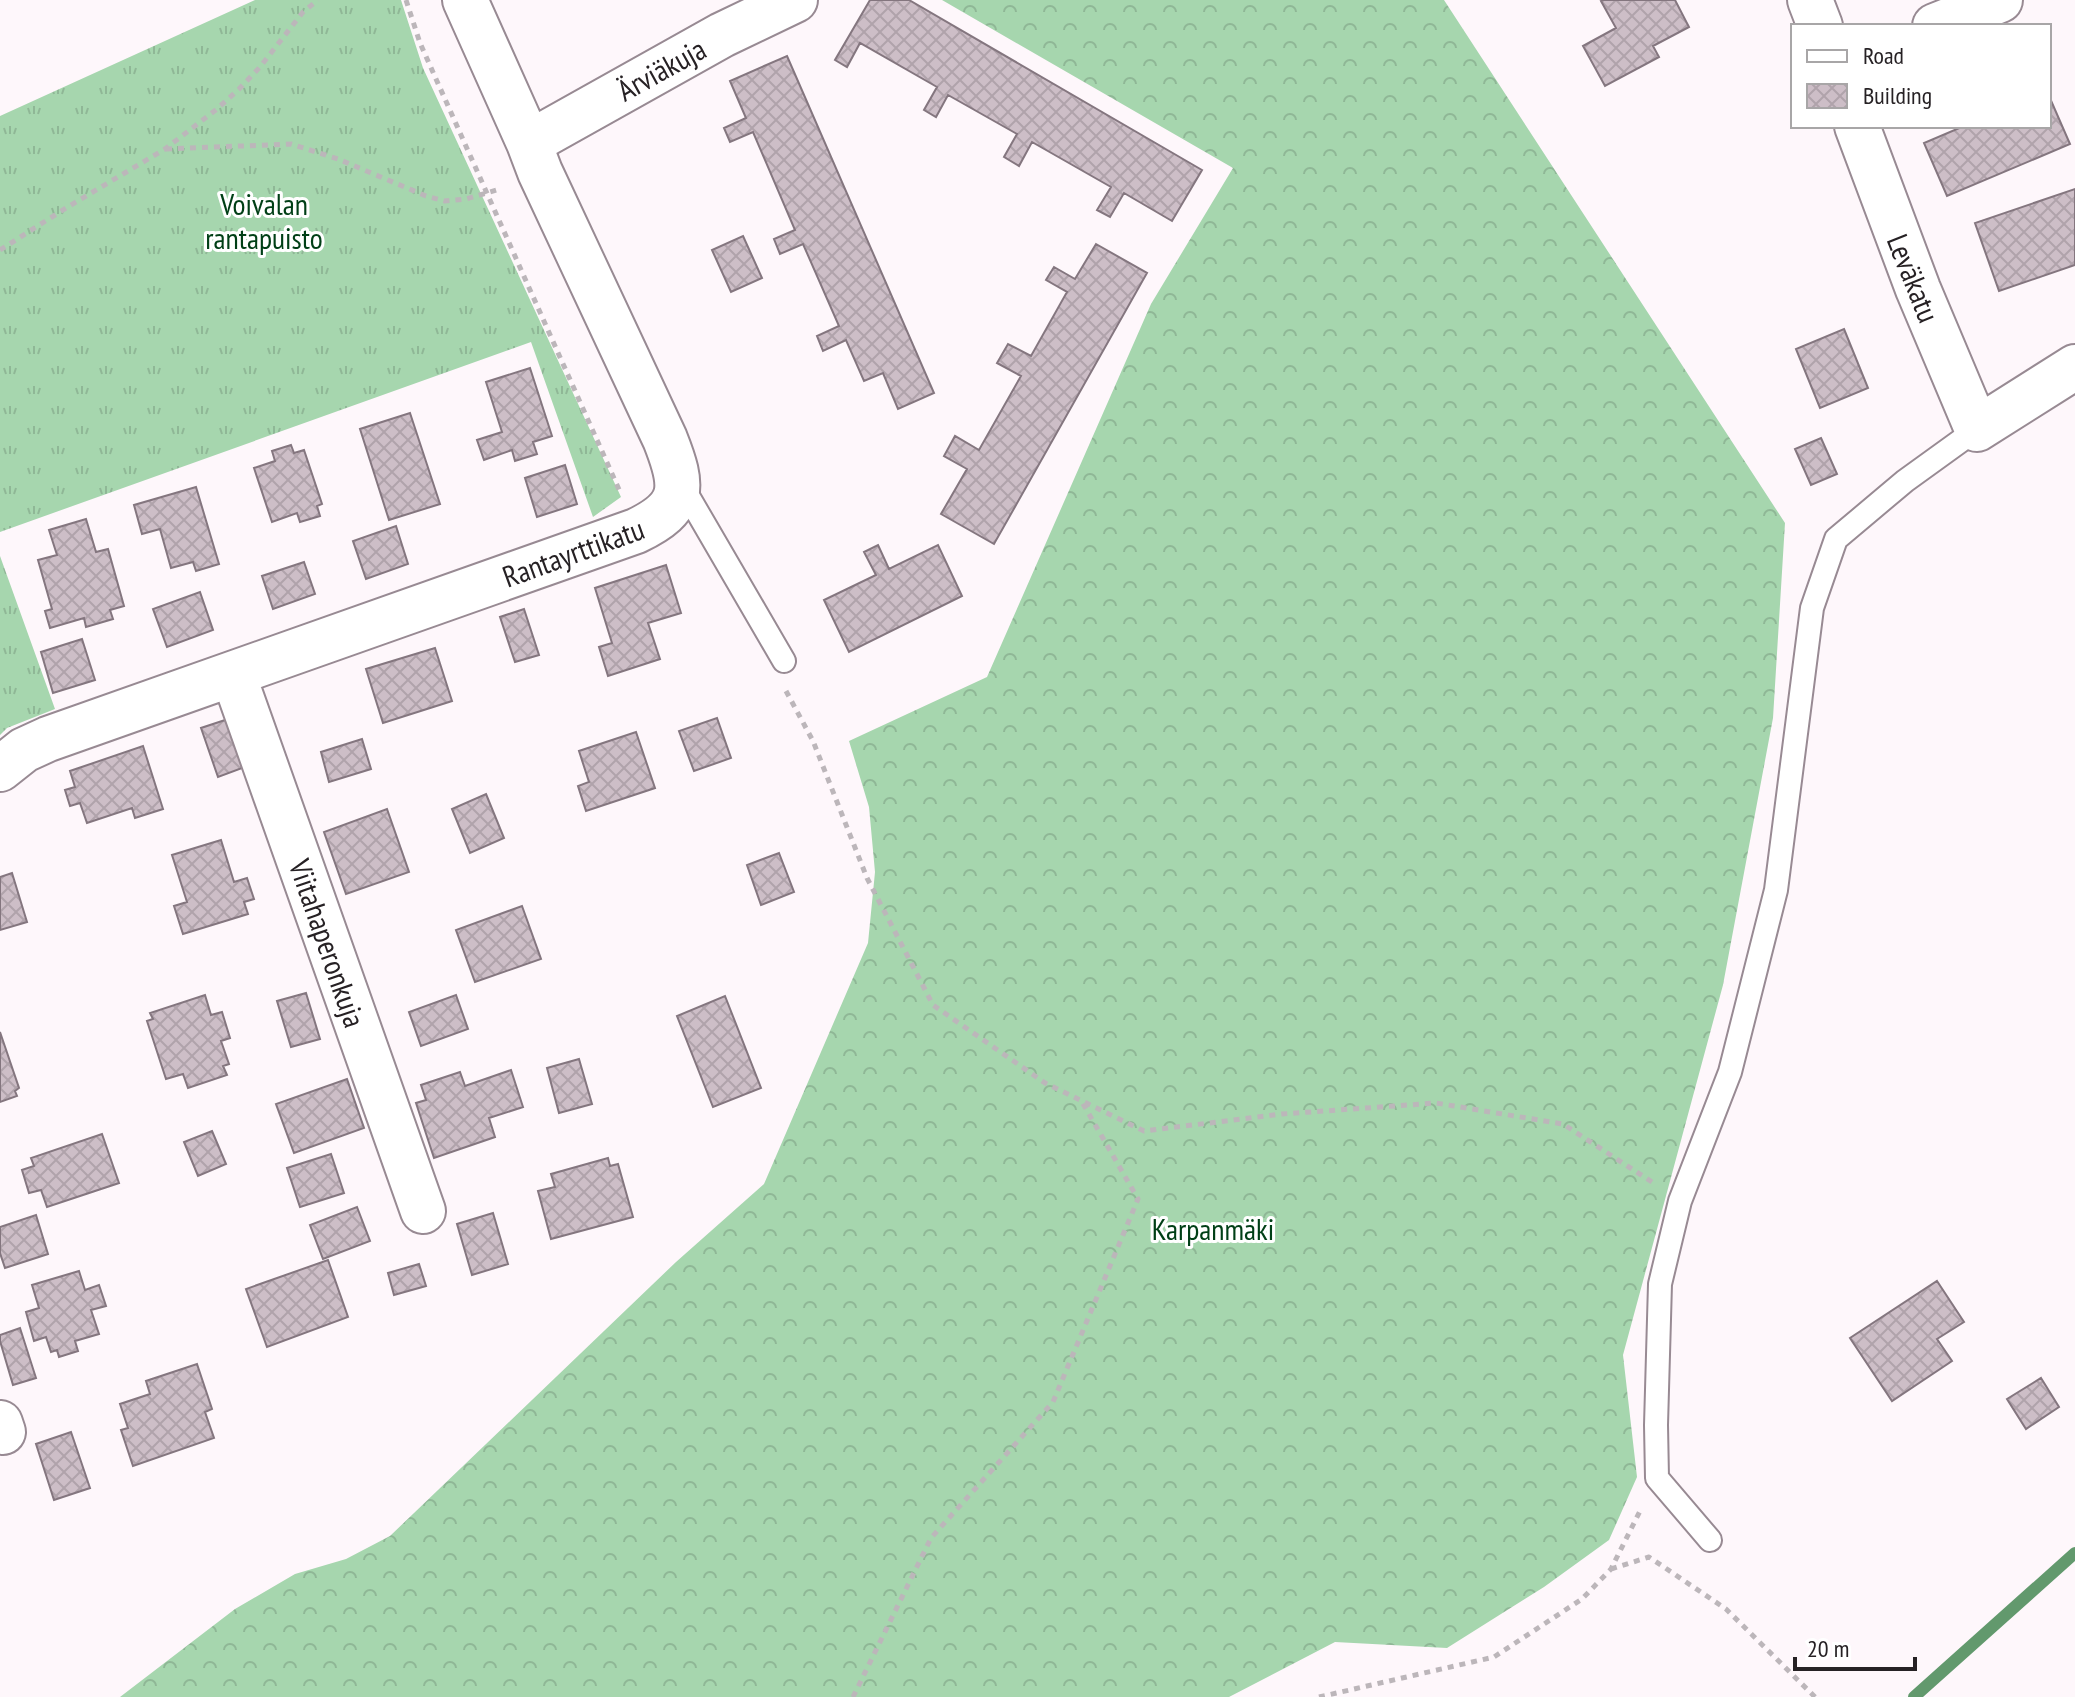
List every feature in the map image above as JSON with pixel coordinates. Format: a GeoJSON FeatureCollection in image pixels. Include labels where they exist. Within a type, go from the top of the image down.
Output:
{"type":"FeatureCollection","features":[{"type":"Feature","properties":{"kind":"street"},"geometry":{"type":"LineString","coordinates":[[465,0],[665,439],[676,476]]}},
{"type":"Feature","properties":{"kind":"street","name":"Ärviäkuja"},"geometry":{"type":"LineString","coordinates":[[534,157],[722,35],[795,0]]}},
{"type":"Feature","properties":{"kind":"street"},"geometry":{"type":"LineString","coordinates":[[1810,0],[1819,24]]}},
{"type":"Feature","properties":{"kind":"street"},"geometry":{"type":"LineString","coordinates":[[1940,24],[2000,0]]}},
{"type":"Feature","properties":{"kind":"street","name":"Leväkatu"},"geometry":{"type":"LineString","coordinates":[[1858,128],[1918,289],[1977,429]]}},
{"type":"Feature","properties":{"kind":"street"},"geometry":{"type":"LineString","coordinates":[[1977,429],[2075,367]]}},
{"type":"Feature","properties":{"kind":"street","name":"Rantayrttikatu"},"geometry":{"type":"LineString","coordinates":[[0,769],[24,750],[48,739],[636,531],[657,521],[670,510],[677,494],[676,476]]}},
{"type":"Feature","properties":{"kind":"street","name":"Viitahaperonkuja"},"geometry":{"type":"LineString","coordinates":[[233,674],[423,1211]]}},
{"type":"Feature","properties":{"kind":"lane"},"geometry":{"type":"LineString","coordinates":[[1710,1540],[1657,1478],[1660,1284],[1680,1201],[1730,1072],[1776,890],[1812,608],[1836,539],[1905,481],[1977,429]]}},
{"type":"Feature","properties":{"kind":"lane"},"geometry":{"type":"LineString","coordinates":[[676,476],[784,661]]}},
{"type":"Feature","properties":{"kind":"path"},"geometry":{"type":"LineString","coordinates":[[0,250],[165,149],[239,89],[303,12],[318,0]]}},
{"type":"Feature","properties":{"kind":"path"},"geometry":{"type":"LineString","coordinates":[[406,0],[420,43],[636,531]]}},
{"type":"Feature","properties":{"kind":"path"},"geometry":{"type":"LineString","coordinates":[[165,149],[291,144],[445,201],[488,193],[534,157]]}},
{"type":"Feature","properties":{"kind":"path"},"geometry":{"type":"LineString","coordinates":[[783,686],[813,741],[867,878],[933,1005],[1045,1083],[1144,1131],[1282,1114],[1436,1103],[1549,1121],[1563,1124],[1680,1201]]}},
{"type":"Feature","properties":{"kind":"path"},"geometry":{"type":"LineString","coordinates":[[853,1697],[931,1538],[1053,1402],[1138,1199],[1080,1100]]}},
{"type":"Feature","properties":{"kind":"path"},"geometry":{"type":"LineString","coordinates":[[1319,1697],[1494,1657],[1582,1599],[1611,1569],[1657,1478]]}},
{"type":"Feature","properties":{"kind":"path"},"geometry":{"type":"LineString","coordinates":[[1611,1569],[1649,1557],[1726,1609],[1815,1697]]}},
{"type":"Feature","properties":{"kind":"green space","name":"Voivalan rantapuisto"},"geometry":{"type":"Polygon","coordinates":[[[255,0],[401,0],[423,68],[621,497],[593,517],[531,342],[0,532],[0,116],[255,0]]]}},
{"type":"Feature","properties":{"kind":"green space","name":"Karpanmäki"},"geometry":{"type":"Polygon","coordinates":[[[942,0],[1444,0],[1785,523],[1773,718],[1723,985],[1623,1355],[1637,1477],[1609,1540],[1544,1587],[1447,1648],[1335,1642],[1229,1697],[120,1697],[235,1609],[295,1574],[346,1559],[390,1536],[676,1262],[764,1184],[868,943],[875,872],[869,807],[849,741],[987,677],[1151,304],[1233,168],[942,0]]]}},
{"type":"Feature","properties":{"kind":"green space"},"geometry":{"type":"Polygon","coordinates":[[[0,556],[55,709],[7,728],[0,735],[0,556]]]}},
{"type":"Feature","properties":{"kind":"building"},"geometry":{"type":"Polygon","coordinates":[[[870,0],[909,0],[1202,170],[1172,221],[1124,193],[1110,217],[1097,210],[1111,187],[1032,142],[1019,166],[1004,157],[1017,134],[948,95],[936,117],[924,110],[937,87],[860,43],[847,67],[835,60],[870,0]]]}},
{"type":"Feature","properties":{"kind":"building"},"geometry":{"type":"Polygon","coordinates":[[[1675,0],[1689,27],[1653,46],[1659,57],[1605,86],[1583,46],[1616,28],[1601,1],[1675,0]]]}},
{"type":"Feature","properties":{"kind":"building"},"geometry":{"type":"Polygon","coordinates":[[[787,56],[934,393],[898,409],[883,373],[864,381],[846,340],[823,351],[817,336],[839,326],[803,244],[780,254],[774,239],[795,230],[753,132],[730,142],[724,128],[746,118],[730,81],[787,56]]]}},
{"type":"Feature","properties":{"kind":"building"},"geometry":{"type":"Polygon","coordinates":[[[2051,101],[2070,144],[1947,196],[1924,143],[1959,128],[2051,128],[2051,101]]]}},
{"type":"Feature","properties":{"kind":"building"},"geometry":{"type":"Polygon","coordinates":[[[2075,189],[2075,265],[1999,291],[1975,223],[2075,189]]]}},
{"type":"Feature","properties":{"kind":"building"},"geometry":{"type":"Polygon","coordinates":[[[743,236],[762,278],[731,292],[712,250],[743,236]]]}},
{"type":"Feature","properties":{"kind":"building"},"geometry":{"type":"Polygon","coordinates":[[[1096,244],[1147,273],[994,544],[941,514],[967,469],[944,456],[955,436],[979,450],[1021,376],[997,363],[1008,344],[1031,356],[1067,292],[1046,280],[1054,267],[1075,279],[1096,244]]]}},
{"type":"Feature","properties":{"kind":"building"},"geometry":{"type":"Polygon","coordinates":[[[1844,329],[1868,388],[1820,408],[1796,349],[1844,329]]]}},
{"type":"Feature","properties":{"kind":"building"},"geometry":{"type":"Polygon","coordinates":[[[530,368],[552,436],[533,442],[537,454],[515,461],[512,450],[484,460],[477,440],[502,432],[486,382],[530,368]]]}},
{"type":"Feature","properties":{"kind":"building"},"geometry":{"type":"Polygon","coordinates":[[[410,413],[440,504],[389,520],[360,429],[410,413]]]}},
{"type":"Feature","properties":{"kind":"building"},"geometry":{"type":"Polygon","coordinates":[[[1821,438],[1837,474],[1811,485],[1795,449],[1821,438]]]}},
{"type":"Feature","properties":{"kind":"building"},"geometry":{"type":"Polygon","coordinates":[[[291,445],[294,453],[304,450],[322,504],[317,506],[320,516],[300,522],[297,513],[272,522],[254,468],[275,461],[272,451],[291,445]]]}},
{"type":"Feature","properties":{"kind":"building"},"geometry":{"type":"Polygon","coordinates":[[[565,465],[577,504],[537,517],[525,478],[565,465]]]}},
{"type":"Feature","properties":{"kind":"building"},"geometry":{"type":"Polygon","coordinates":[[[196,487],[219,564],[196,571],[193,562],[171,568],[160,529],[142,534],[134,505],[196,487]]]}},
{"type":"Feature","properties":{"kind":"building"},"geometry":{"type":"Polygon","coordinates":[[[86,519],[96,552],[108,549],[124,606],[110,610],[113,619],[86,627],[84,618],[50,628],[45,611],[52,609],[38,560],[57,555],[49,530],[86,519]]]}},
{"type":"Feature","properties":{"kind":"building"},"geometry":{"type":"Polygon","coordinates":[[[396,526],[408,564],[366,579],[353,541],[396,526]]]}},
{"type":"Feature","properties":{"kind":"building"},"geometry":{"type":"Polygon","coordinates":[[[878,545],[889,569],[938,545],[962,596],[849,652],[824,600],[876,575],[864,552],[878,545]]]}},
{"type":"Feature","properties":{"kind":"building"},"geometry":{"type":"Polygon","coordinates":[[[304,562],[315,594],[273,609],[262,576],[304,562]]]}},
{"type":"Feature","properties":{"kind":"building"},"geometry":{"type":"Polygon","coordinates":[[[666,565],[681,613],[648,623],[660,659],[608,676],[599,647],[612,643],[595,588],[666,565]]]}},
{"type":"Feature","properties":{"kind":"building"},"geometry":{"type":"Polygon","coordinates":[[[200,592],[213,630],[167,647],[153,609],[200,592]]]}},
{"type":"Feature","properties":{"kind":"building"},"geometry":{"type":"Polygon","coordinates":[[[524,609],[539,655],[515,662],[500,617],[524,609]]]}},
{"type":"Feature","properties":{"kind":"building"},"geometry":{"type":"Polygon","coordinates":[[[82,639],[95,680],[53,693],[41,652],[82,639]]]}},
{"type":"Feature","properties":{"kind":"building"},"geometry":{"type":"Polygon","coordinates":[[[435,648],[452,701],[383,723],[366,669],[435,648]]]}},
{"type":"Feature","properties":{"kind":"building"},"geometry":{"type":"Polygon","coordinates":[[[717,718],[731,758],[694,771],[679,731],[717,718]]]}},
{"type":"Feature","properties":{"kind":"building"},"geometry":{"type":"Polygon","coordinates":[[[228,719],[245,767],[218,777],[201,728],[228,719]]]}},
{"type":"Feature","properties":{"kind":"building"},"geometry":{"type":"Polygon","coordinates":[[[636,732],[655,788],[586,811],[578,786],[589,782],[579,751],[636,732]]]}},
{"type":"Feature","properties":{"kind":"building"},"geometry":{"type":"Polygon","coordinates":[[[362,739],[371,769],[329,782],[321,752],[362,739]]]}},
{"type":"Feature","properties":{"kind":"building"},"geometry":{"type":"Polygon","coordinates":[[[143,746],[163,809],[135,818],[132,808],[87,823],[80,803],[70,806],[65,790],[75,787],[70,771],[143,746]]]}},
{"type":"Feature","properties":{"kind":"building"},"geometry":{"type":"Polygon","coordinates":[[[486,794],[504,838],[470,853],[452,809],[486,794]]]}},
{"type":"Feature","properties":{"kind":"building"},"geometry":{"type":"Polygon","coordinates":[[[387,809],[409,872],[346,894],[324,832],[387,809]]]}},
{"type":"Feature","properties":{"kind":"building"},"geometry":{"type":"Polygon","coordinates":[[[221,840],[234,882],[247,878],[254,899],[244,902],[248,914],[183,934],[174,906],[187,902],[172,855],[221,840]]]}},
{"type":"Feature","properties":{"kind":"building"},"geometry":{"type":"Polygon","coordinates":[[[779,853],[794,892],[761,905],[747,865],[779,853]]]}},
{"type":"Feature","properties":{"kind":"building"},"geometry":{"type":"Polygon","coordinates":[[[12,873],[27,922],[0,930],[0,877],[12,873]]]}},
{"type":"Feature","properties":{"kind":"building"},"geometry":{"type":"Polygon","coordinates":[[[522,906],[541,959],[475,982],[456,930],[522,906]]]}},
{"type":"Feature","properties":{"kind":"building"},"geometry":{"type":"Polygon","coordinates":[[[306,993],[320,1039],[291,1047],[277,1001],[306,993]]]}},
{"type":"Feature","properties":{"kind":"building"},"geometry":{"type":"Polygon","coordinates":[[[205,995],[211,1015],[222,1012],[230,1038],[221,1041],[229,1064],[223,1066],[227,1075],[188,1088],[183,1074],[166,1079],[147,1021],[153,1019],[150,1013],[205,995]]]}},
{"type":"Feature","properties":{"kind":"building"},"geometry":{"type":"Polygon","coordinates":[[[456,995],[468,1029],[421,1046],[409,1012],[456,995]]]}},
{"type":"Feature","properties":{"kind":"building"},"geometry":{"type":"Polygon","coordinates":[[[725,996],[761,1088],[713,1107],[677,1016],[725,996]]]}},
{"type":"Feature","properties":{"kind":"building"},"geometry":{"type":"Polygon","coordinates":[[[0,1032],[19,1088],[15,1091],[17,1096],[0,1102],[0,1032]]]}},
{"type":"Feature","properties":{"kind":"building"},"geometry":{"type":"Polygon","coordinates":[[[579,1059],[592,1104],[559,1113],[547,1068],[579,1059]]]}},
{"type":"Feature","properties":{"kind":"building"},"geometry":{"type":"Polygon","coordinates":[[[511,1070],[523,1107],[489,1118],[495,1137],[434,1158],[416,1103],[426,1100],[421,1085],[460,1072],[465,1086],[511,1070]]]}},
{"type":"Feature","properties":{"kind":"building"},"geometry":{"type":"Polygon","coordinates":[[[347,1079],[364,1128],[294,1153],[276,1104],[347,1079]]]}},
{"type":"Feature","properties":{"kind":"building"},"geometry":{"type":"Polygon","coordinates":[[[212,1131],[226,1164],[198,1176],[184,1142],[212,1131]]]}},
{"type":"Feature","properties":{"kind":"building"},"geometry":{"type":"Polygon","coordinates":[[[102,1134],[119,1183],[47,1207],[41,1190],[29,1193],[22,1170],[34,1166],[31,1158],[102,1134]]]}},
{"type":"Feature","properties":{"kind":"building"},"geometry":{"type":"Polygon","coordinates":[[[331,1154],[344,1193],[300,1207],[287,1168],[331,1154]]]}},
{"type":"Feature","properties":{"kind":"building"},"geometry":{"type":"Polygon","coordinates":[[[608,1158],[610,1166],[618,1164],[633,1217],[551,1239],[538,1191],[555,1187],[551,1174],[608,1158]]]}},
{"type":"Feature","properties":{"kind":"building"},"geometry":{"type":"Polygon","coordinates":[[[357,1207],[370,1241],[323,1259],[310,1225],[357,1207]]]}},
{"type":"Feature","properties":{"kind":"building"},"geometry":{"type":"Polygon","coordinates":[[[493,1213],[508,1264],[472,1275],[457,1224],[493,1213]]]}},
{"type":"Feature","properties":{"kind":"building"},"geometry":{"type":"Polygon","coordinates":[[[36,1215],[48,1254],[5,1268],[0,1253],[0,1227],[36,1215]]]}},
{"type":"Feature","properties":{"kind":"building"},"geometry":{"type":"Polygon","coordinates":[[[328,1260],[348,1317],[267,1347],[246,1289],[328,1260]]]}},
{"type":"Feature","properties":{"kind":"building"},"geometry":{"type":"Polygon","coordinates":[[[419,1264],[426,1286],[394,1295],[388,1273],[419,1264]]]}},
{"type":"Feature","properties":{"kind":"building"},"geometry":{"type":"Polygon","coordinates":[[[79,1271],[85,1290],[99,1285],[106,1306],[91,1310],[99,1334],[75,1341],[78,1351],[59,1357],[57,1350],[51,1352],[46,1337],[34,1341],[26,1312],[39,1308],[32,1285],[79,1271]]]}},
{"type":"Feature","properties":{"kind":"building"},"geometry":{"type":"Polygon","coordinates":[[[1937,1281],[1964,1322],[1937,1339],[1952,1361],[1892,1401],[1850,1338],[1937,1281]]]}},
{"type":"Feature","properties":{"kind":"building"},"geometry":{"type":"Polygon","coordinates":[[[20,1328],[36,1378],[13,1385],[0,1335],[20,1328]]]}},
{"type":"Feature","properties":{"kind":"building"},"geometry":{"type":"Polygon","coordinates":[[[197,1364],[212,1409],[205,1412],[214,1438],[133,1466],[121,1430],[128,1428],[120,1404],[150,1394],[146,1381],[197,1364]]]}},
{"type":"Feature","properties":{"kind":"building"},"geometry":{"type":"Polygon","coordinates":[[[2041,1378],[2059,1407],[2026,1429],[2007,1399],[2041,1378]]]}},
{"type":"Feature","properties":{"kind":"building"},"geometry":{"type":"Polygon","coordinates":[[[71,1432],[90,1488],[54,1500],[36,1444],[71,1432]]]}},
{"type":"Feature","properties":{"kind":"waterway"},"geometry":{"type":"LineString","coordinates":[[1914,1697],[2075,1553]]}}]}
